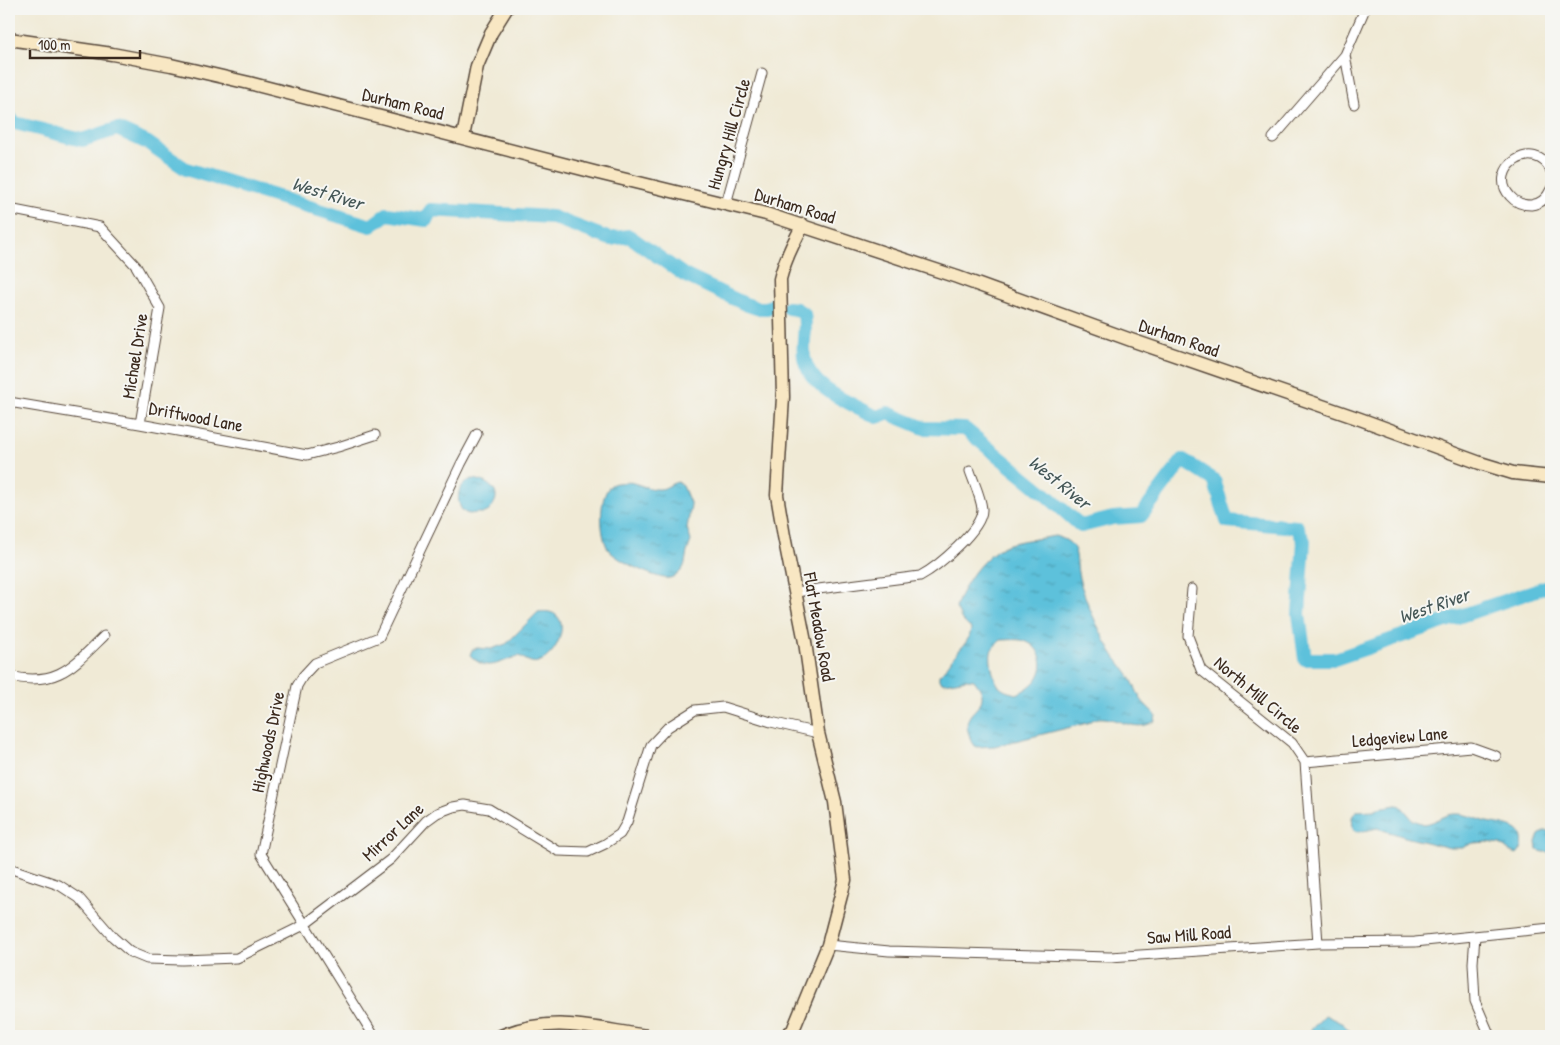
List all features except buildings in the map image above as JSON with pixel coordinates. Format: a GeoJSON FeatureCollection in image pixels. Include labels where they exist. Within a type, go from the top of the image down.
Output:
{"type":"FeatureCollection","features":[{"type":"Feature","properties":{"kind":"main road"},"geometry":{"type":"LineString","coordinates":[[463,138],[477,66],[491,33],[506,9]]}},
{"type":"Feature","properties":{"kind":"main road","name":"Durham Road"},"geometry":{"type":"LineString","coordinates":[[9,39],[112,54],[171,65],[248,83],[803,225],[957,276],[1131,340],[1360,419],[1480,463],[1513,473],[1551,477]]}},
{"type":"Feature","properties":{"kind":"main road","name":"Flat Meadow Road"},"geometry":{"type":"LineString","coordinates":[[791,1034],[828,945],[845,880],[835,802],[818,733],[806,642],[778,495],[783,397],[780,279],[783,265],[803,225]]}},
{"type":"Feature","properties":{"kind":"main road"},"geometry":{"type":"LineString","coordinates":[[501,1036],[528,1027],[556,1024],[581,1025],[647,1036]]}},
{"type":"Feature","properties":{"kind":"street"},"geometry":{"type":"LineString","coordinates":[[1273,138],[1344,55],[1365,9]]}},
{"type":"Feature","properties":{"kind":"street"},"geometry":{"type":"LineString","coordinates":[[1344,55],[1354,104]]}},
{"type":"Feature","properties":{"kind":"street","name":"Hungry Hill Circle"},"geometry":{"type":"LineString","coordinates":[[726,204],[762,73]]}},
{"type":"Feature","properties":{"kind":"street"},"geometry":{"type":"LineString","coordinates":[[1551,171],[1537,157],[1521,157],[1512,162],[1506,170],[1504,179],[1506,189],[1511,197],[1524,204],[1538,203],[1546,197],[1551,189]]}},
{"type":"Feature","properties":{"kind":"street","name":"Michael Drive"},"geometry":{"type":"LineString","coordinates":[[9,209],[100,227],[136,266],[160,308],[140,424]]}},
{"type":"Feature","properties":{"kind":"street","name":"Driftwood Lane"},"geometry":{"type":"LineString","coordinates":[[9,402],[307,455],[375,435]]}},
{"type":"Feature","properties":{"kind":"street","name":"Highwoods Drive"},"geometry":{"type":"LineString","coordinates":[[374,1036],[261,854],[297,686],[315,663],[379,637],[477,434]]}},
{"type":"Feature","properties":{"kind":"street"},"geometry":{"type":"LineString","coordinates":[[795,592],[920,576],[931,571],[974,530],[981,520],[981,502],[970,471]]}},
{"type":"Feature","properties":{"kind":"street","name":"North Mill Circle"},"geometry":{"type":"LineString","coordinates":[[1192,589],[1188,636],[1201,670],[1292,743],[1306,762]]}},
{"type":"Feature","properties":{"kind":"street"},"geometry":{"type":"LineString","coordinates":[[9,676],[20,679],[40,680],[58,674],[76,663],[104,636]]}},
{"type":"Feature","properties":{"kind":"street","name":"Mirror Lane"},"geometry":{"type":"LineString","coordinates":[[9,868],[59,886],[79,898],[130,952],[147,959],[237,958],[304,925],[391,859],[426,821],[437,813],[454,807],[465,805],[489,809],[558,851],[588,852],[605,844],[620,834],[627,822],[651,745],[668,727],[695,710],[723,707],[771,722],[818,733]]}},
{"type":"Feature","properties":{"kind":"street","name":"Ledgeview Lane"},"geometry":{"type":"LineString","coordinates":[[1306,762],[1471,747],[1496,756]]}},
{"type":"Feature","properties":{"kind":"street"},"geometry":{"type":"LineString","coordinates":[[1306,762],[1318,943]]}},
{"type":"Feature","properties":{"kind":"street","name":"Saw Mill Road"},"geometry":{"type":"LineString","coordinates":[[828,945],[889,951],[1110,957],[1318,943],[1415,942],[1551,928]]}},
{"type":"Feature","properties":{"kind":"street"},"geometry":{"type":"LineString","coordinates":[[1476,936],[1473,963],[1475,1002],[1490,1036]]}},
{"type":"Feature","properties":{"kind":"water"},"geometry":{"type":"Polygon","coordinates":[[[472,479],[492,487],[496,495],[496,500],[490,510],[486,512],[467,514],[461,509],[458,498],[460,489],[472,479]]]}},
{"type":"Feature","properties":{"kind":"water"},"geometry":{"type":"Polygon","coordinates":[[[628,482],[656,489],[662,489],[678,482],[683,486],[691,505],[687,528],[691,541],[683,568],[675,576],[669,578],[659,577],[626,563],[612,553],[605,543],[602,526],[602,508],[606,492],[610,486],[616,483],[628,482]]]}},
{"type":"Feature","properties":{"kind":"water"},"geometry":{"type":"Polygon","coordinates":[[[1055,536],[1064,539],[1073,547],[1079,578],[1096,624],[1112,652],[1130,677],[1140,698],[1156,715],[1155,721],[1148,725],[1140,726],[1112,719],[1098,718],[1087,723],[995,746],[976,747],[967,728],[969,717],[982,700],[980,688],[974,680],[967,679],[944,683],[939,680],[939,675],[964,645],[970,634],[971,629],[962,620],[956,608],[959,598],[977,568],[1003,546],[1055,536]],[[1001,640],[992,650],[993,672],[1002,689],[1017,694],[1036,680],[1040,674],[1042,662],[1037,650],[1028,642],[1001,640]]]}},
{"type":"Feature","properties":{"kind":"water"},"geometry":{"type":"Polygon","coordinates":[[[538,612],[550,612],[558,616],[561,624],[558,642],[546,658],[533,662],[519,656],[488,665],[476,661],[470,655],[472,650],[477,648],[491,649],[506,644],[538,612]]]}},
{"type":"Feature","properties":{"kind":"water"},"geometry":{"type":"Polygon","coordinates":[[[1397,805],[1401,806],[1413,820],[1424,824],[1448,815],[1457,814],[1509,826],[1520,834],[1522,848],[1517,854],[1500,844],[1488,842],[1473,843],[1462,848],[1450,848],[1377,828],[1356,832],[1353,829],[1352,817],[1356,811],[1374,810],[1397,805]]]}},
{"type":"Feature","properties":{"kind":"water"},"geometry":{"type":"Polygon","coordinates":[[[1545,831],[1551,831],[1551,852],[1537,850],[1536,842],[1539,835],[1545,831]]]}},
{"type":"Feature","properties":{"kind":"water"},"geometry":{"type":"Polygon","coordinates":[[[1325,1015],[1343,1024],[1355,1036],[1305,1036],[1325,1015]]]}},
{"type":"Feature","properties":{"kind":"waterway","name":"West River"},"geometry":{"type":"LineString","coordinates":[[9,117],[15,123],[82,140],[117,129],[148,143],[186,169],[371,226],[387,214],[426,220],[431,210],[552,217],[610,239],[629,236],[684,275],[745,304],[757,308],[767,308],[773,305]]}},
{"type":"Feature","properties":{"kind":"waterway","name":"West River"},"geometry":{"type":"LineString","coordinates":[[788,308],[796,309],[804,314],[804,357],[814,378],[822,386],[833,394],[877,417],[888,413],[924,428],[965,429],[1081,526],[1113,518],[1141,516],[1183,460],[1214,480],[1227,521],[1297,527],[1304,541],[1299,614],[1305,659],[1335,659],[1551,585]]}}]}
